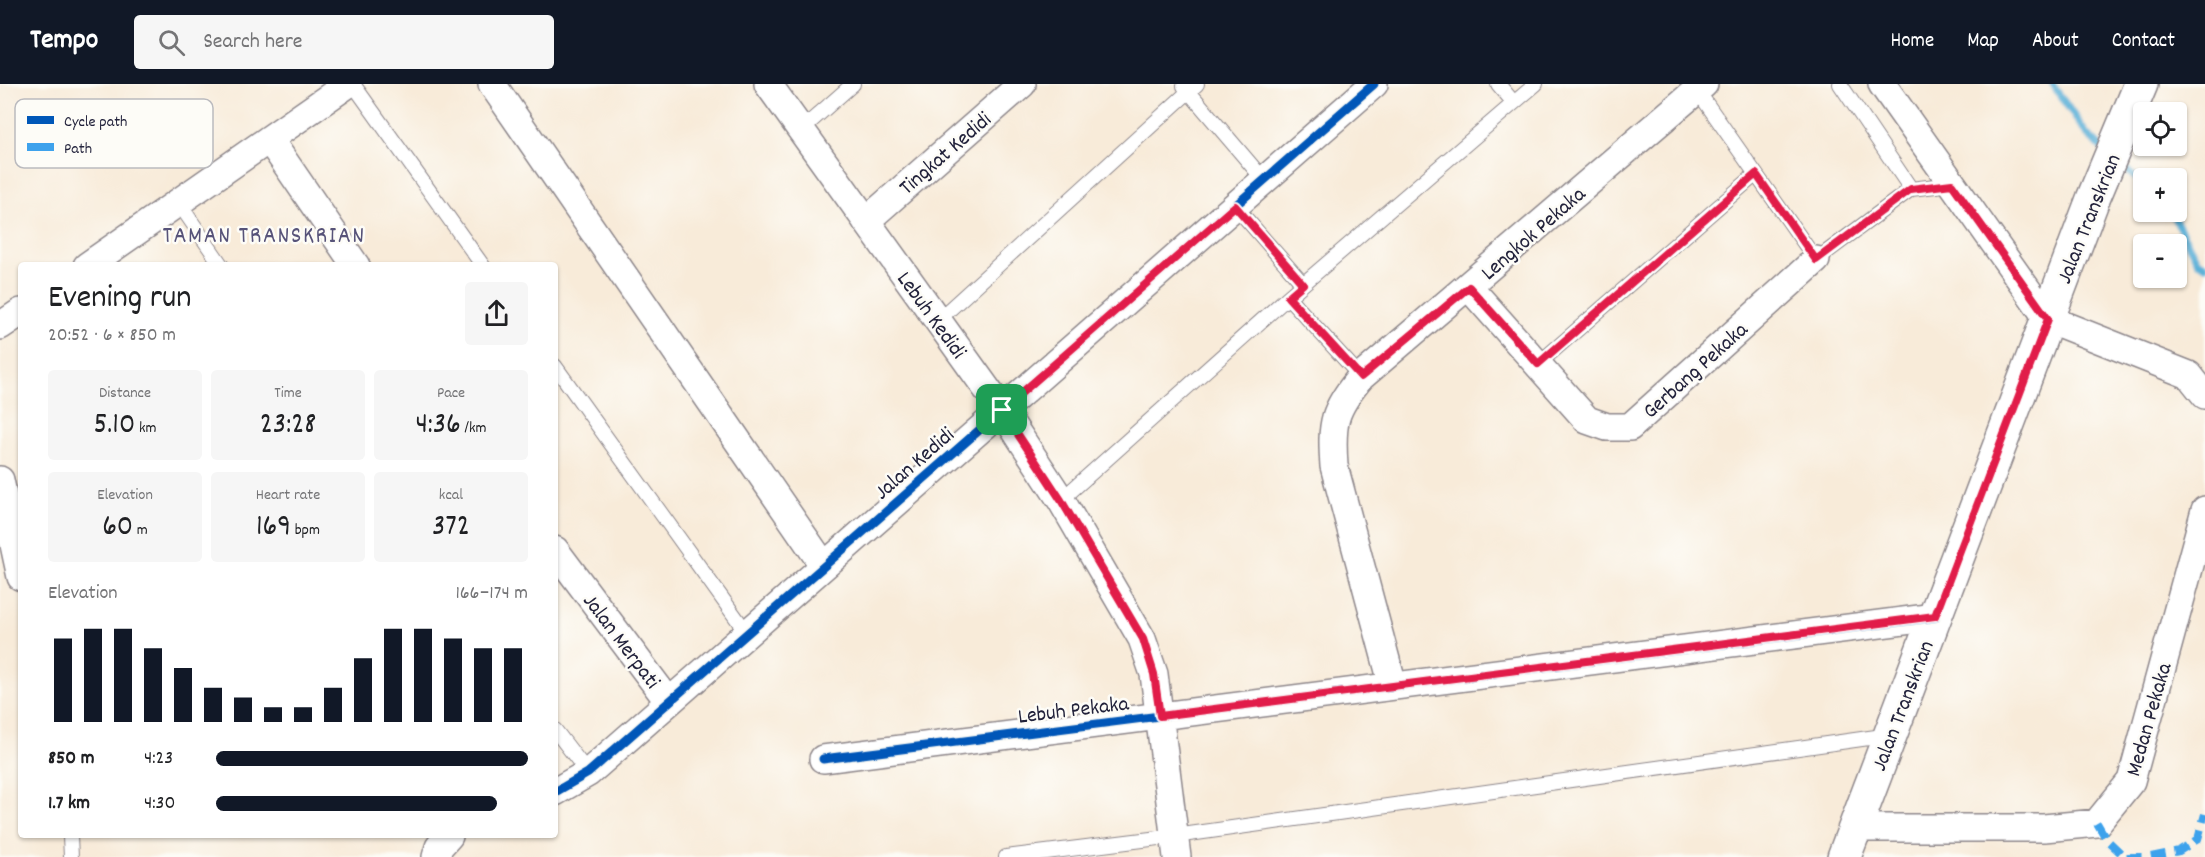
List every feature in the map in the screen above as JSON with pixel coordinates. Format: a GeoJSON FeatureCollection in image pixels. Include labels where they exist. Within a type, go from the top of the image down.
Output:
{"type":"FeatureCollection","features":[{"type":"Feature","properties":{"kind":"main road","name":"Jalan Transkrian"},"geometry":{"type":"LineString","coordinates":[[1849,842],[2093,200],[2141,84]]}},
{"type":"Feature","properties":{"kind":"street"},"geometry":{"type":"LineString","coordinates":[[93,262],[348,84]]}},
{"type":"Feature","properties":{"kind":"street"},"geometry":{"type":"LineString","coordinates":[[492,84],[824,566]]}},
{"type":"Feature","properties":{"kind":"street","name":"Lebuh Kedidi"},"geometry":{"type":"LineString","coordinates":[[768,84],[1002,410],[1061,500],[1143,639],[1154,674],[1176,846]]}},
{"type":"Feature","properties":{"kind":"street","name":"Tingkat Kedidi"},"geometry":{"type":"LineString","coordinates":[[866,221],[1022,84]]}},
{"type":"Feature","properties":{"kind":"street","name":"Jalan Kedidi"},"geometry":{"type":"LineString","coordinates":[[558,790],[588,773],[1374,84]]}},
{"type":"Feature","properties":{"kind":"street"},"geometry":{"type":"LineString","coordinates":[[1882,84],[2048,319],[2189,375],[2205,395]]}},
{"type":"Feature","properties":{"kind":"street","name":"Lengkok Pekaka"},"geometry":{"type":"LineString","coordinates":[[1393,686],[1334,465],[1332,432],[1341,401],[1361,377],[1469,287],[1700,87]]}},
{"type":"Feature","properties":{"kind":"street"},"geometry":{"type":"LineString","coordinates":[[269,139],[353,262]]}},
{"type":"Feature","properties":{"kind":"street","name":"Gerbang Pekaka"},"geometry":{"type":"LineString","coordinates":[[1469,287],[1587,420],[1607,427],[1630,427],[1816,260]]}},
{"type":"Feature","properties":{"kind":"street"},"geometry":{"type":"LineString","coordinates":[[0,326],[18,314]]}},
{"type":"Feature","properties":{"kind":"street"},"geometry":{"type":"LineString","coordinates":[[0,480],[18,563]]}},
{"type":"Feature","properties":{"kind":"street","name":"Medan Pekaka"},"geometry":{"type":"LineString","coordinates":[[1849,842],[2097,823],[2131,781],[2205,510]]}},
{"type":"Feature","properties":{"kind":"street","name":"Jalan Merpati"},"geometry":{"type":"LineString","coordinates":[[558,554],[669,702]]}},
{"type":"Feature","properties":{"kind":"street","name":"Lebuh Pekaka"},"geometry":{"type":"LineString","coordinates":[[823,759],[1935,616]]}},
{"type":"Feature","properties":{"kind":"street"},"geometry":{"type":"LineString","coordinates":[[436,857],[439,847],[447,838]]}},
{"type":"Feature","properties":{"kind":"lane"},"geometry":{"type":"LineString","coordinates":[[353,84],[480,262]]}},
{"type":"Feature","properties":{"kind":"lane"},"geometry":{"type":"LineString","coordinates":[[801,130],[853,84]]}},
{"type":"Feature","properties":{"kind":"lane"},"geometry":{"type":"LineString","coordinates":[[1498,84],[1514,103]]}},
{"type":"Feature","properties":{"kind":"lane"},"geometry":{"type":"LineString","coordinates":[[1061,500],[1288,297],[1536,84]]}},
{"type":"Feature","properties":{"kind":"lane"},"geometry":{"type":"LineString","coordinates":[[1840,84],[1911,189]]}},
{"type":"Feature","properties":{"kind":"lane"},"geometry":{"type":"LineString","coordinates":[[938,320],[1189,86],[1264,180]]}},
{"type":"Feature","properties":{"kind":"lane"},"geometry":{"type":"LineString","coordinates":[[1700,87],[1756,174],[1816,260],[1911,189],[1952,184]]}},
{"type":"Feature","properties":{"kind":"lane"},"geometry":{"type":"LineString","coordinates":[[1538,364],[1756,174]]}},
{"type":"Feature","properties":{"kind":"lane"},"geometry":{"type":"LineString","coordinates":[[178,202],[219,262]]}},
{"type":"Feature","properties":{"kind":"lane"},"geometry":{"type":"LineString","coordinates":[[1235,206],[1303,284]]}},
{"type":"Feature","properties":{"kind":"lane"},"geometry":{"type":"LineString","coordinates":[[1288,297],[1361,377]]}},
{"type":"Feature","properties":{"kind":"lane"},"geometry":{"type":"LineString","coordinates":[[558,370],[747,633]]}},
{"type":"Feature","properties":{"kind":"lane"},"geometry":{"type":"LineString","coordinates":[[558,734],[588,773]]}},
{"type":"Feature","properties":{"kind":"lane"},"geometry":{"type":"LineString","coordinates":[[1006,857],[1176,846],[1890,735]]}},
{"type":"Feature","properties":{"kind":"lane"},"geometry":{"type":"LineString","coordinates":[[70,838],[71,857]]}},
{"type":"Feature","properties":{"kind":"waterway"},"geometry":{"type":"LineString","coordinates":[[2052,84],[2086,133],[2104,150]]}},
{"type":"Feature","properties":{"kind":"waterway"},"geometry":{"type":"LineString","coordinates":[[2117,161],[2133,176]]}},
{"type":"Feature","properties":{"kind":"waterway"},"geometry":{"type":"LineString","coordinates":[[2176,222],[2198,262],[2205,265]]}},
{"type":"Feature","properties":{"kind":"marked path"},"geometry":{"type":"LineString","coordinates":[[2151,857],[2179,851],[2198,839],[2205,814]]}},
{"type":"Feature","properties":{"kind":"marked path"},"geometry":{"type":"LineString","coordinates":[[2097,823],[2107,840],[2125,857],[2145,857]]}},
{"type":"Feature","properties":{"kind":"cycle path"},"geometry":{"type":"LineString","coordinates":[[558,790],[588,773],[1374,84]]}},
{"type":"Feature","properties":{"kind":"cycle path"},"geometry":{"type":"LineString","coordinates":[[823,759],[1935,617]]}},
{"type":"Feature","properties":{"kind":"district","name":"TAMAN TRANSKRIAN"},"geometry":{"type":"Point","coordinates":[264,234]}},
{"type":"Feature","properties":{"kind":"route"},"geometry":{"type":"LineString","coordinates":[[1756,174],[1816,260],[1911,189],[1952,184],[2048,319],[1935,616],[1160,716],[1154,674],[1143,639],[1061,500],[1002,410],[1235,206],[1303,284],[1288,297],[1361,377],[1469,287],[1538,364],[1756,174]]}}]}
